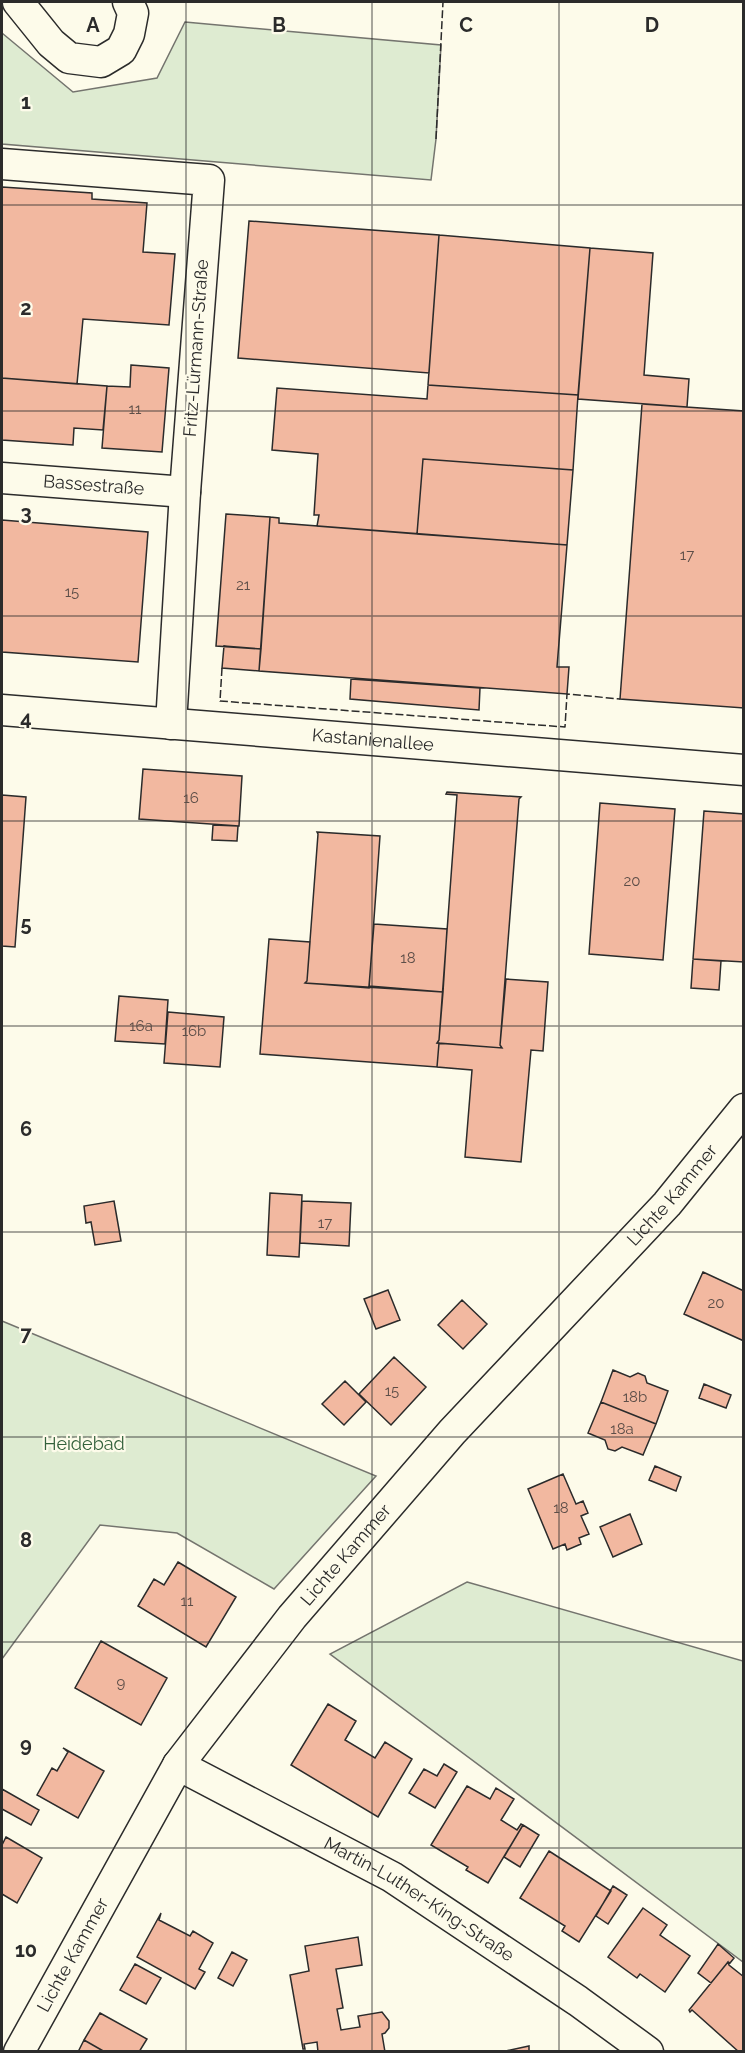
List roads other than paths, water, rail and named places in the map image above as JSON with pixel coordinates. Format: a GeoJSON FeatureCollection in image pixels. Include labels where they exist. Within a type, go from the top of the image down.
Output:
{"type":"FeatureCollection","features":[{"type":"Feature","properties":{"kind":"street"},"geometry":{"type":"LineString","coordinates":[[18,2],[51,43],[69,58],[101,62],[121,51],[129,34],[133,13],[128,2]]}},
{"type":"Feature","properties":{"kind":"street","name":"Fritz-Lürmann-Straße"},"geometry":{"type":"LineString","coordinates":[[2,164],[209,180],[185,492],[171,724]]}},
{"type":"Feature","properties":{"kind":"street","name":"Bassestraße"},"geometry":{"type":"LineString","coordinates":[[2,478],[185,492]]}},
{"type":"Feature","properties":{"kind":"street","name":"Kastanienallee"},"geometry":{"type":"LineString","coordinates":[[2,710],[744,770]]}},
{"type":"Feature","properties":{"kind":"street","name":"Lichte Kammer"},"geometry":{"type":"LineString","coordinates":[[19,2052],[178,1765],[292,1617],[452,1432],[667,1204],[744,1109]]}},
{"type":"Feature","properties":{"kind":"street","name":"Martin-Luther-King-Straße"},"geometry":{"type":"LineString","coordinates":[[178,1765],[392,1877],[578,2001],[648,2052]]}},
{"type":"Feature","properties":{"kind":"park label","name":"Heidebad"},"geometry":{"type":"Point","coordinates":[84,1444]}}]}
